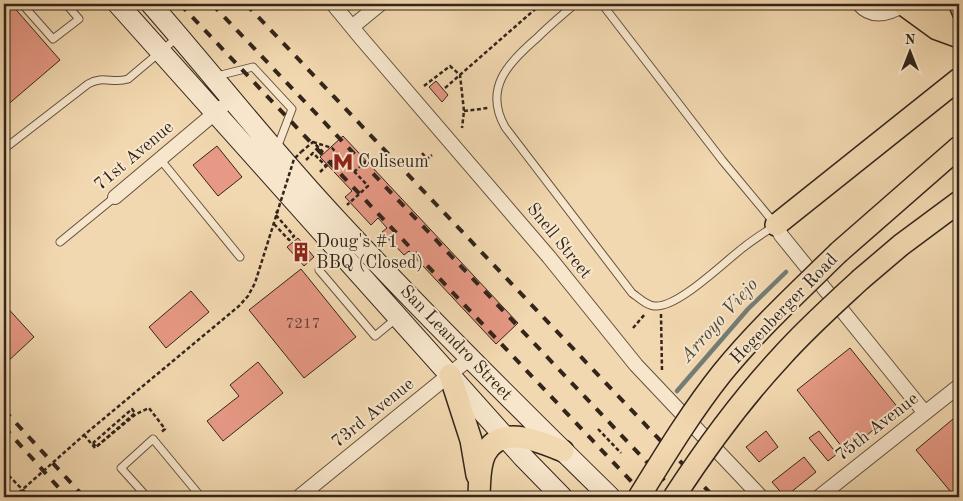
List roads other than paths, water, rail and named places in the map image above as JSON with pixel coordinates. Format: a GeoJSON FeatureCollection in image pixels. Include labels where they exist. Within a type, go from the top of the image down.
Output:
{"type":"FeatureCollection","features":[{"type":"Feature","properties":{"kind":"main road","name":"San Leandro Street"},"geometry":{"type":"LineString","coordinates":[[118,4],[450,374],[505,438],[562,497]]}},
{"type":"Feature","properties":{"kind":"main road","name":"San Leandro Street"},"geometry":{"type":"LineString","coordinates":[[151,4],[334,216],[470,358],[610,497]]}},
{"type":"Feature","properties":{"kind":"main road"},"geometry":{"type":"LineString","coordinates":[[904,4],[937,28],[953,34]]}},
{"type":"Feature","properties":{"kind":"main road"},"geometry":{"type":"LineString","coordinates":[[937,4],[938,10],[953,34]]}},
{"type":"Feature","properties":{"kind":"main road"},"geometry":{"type":"LineString","coordinates":[[776,225],[959,79]]}},
{"type":"Feature","properties":{"kind":"main road","name":"Hegenberger Road"},"geometry":{"type":"LineString","coordinates":[[639,497],[690,417],[722,373],[796,293],[839,252],[959,146]]}},
{"type":"Feature","properties":{"kind":"main road","name":"Hegenberger Road"},"geometry":{"type":"LineString","coordinates":[[674,497],[724,427],[781,357],[861,279],[901,245],[959,202]]}},
{"type":"Feature","properties":{"kind":"main road"},"geometry":{"type":"LineString","coordinates":[[450,374],[471,440],[480,495]]}},
{"type":"Feature","properties":{"kind":"main road"},"geometry":{"type":"LineString","coordinates":[[480,495],[480,473],[485,454],[491,446],[505,438],[514,436],[523,438],[563,451]]}},
{"type":"Feature","properties":{"kind":"street","name":"Snell Street"},"geometry":{"type":"LineString","coordinates":[[333,4],[549,257],[636,365],[755,494]]}},
{"type":"Feature","properties":{"kind":"street"},"geometry":{"type":"LineString","coordinates":[[352,27],[380,4]]}},
{"type":"Feature","properties":{"kind":"street"},"geometry":{"type":"LineString","coordinates":[[859,4],[864,11],[873,14],[883,13],[904,4]]}},
{"type":"Feature","properties":{"kind":"street","name":"71st Avenue"},"geometry":{"type":"LineString","coordinates":[[115,197],[232,99]]}},
{"type":"Feature","properties":{"kind":"street"},"geometry":{"type":"LineString","coordinates":[[776,225],[781,235],[925,413]]}},
{"type":"Feature","properties":{"kind":"street","name":"73rd Avenue"},"geometry":{"type":"LineString","coordinates":[[299,497],[470,358]]}},
{"type":"Feature","properties":{"kind":"street","name":"75th Avenue"},"geometry":{"type":"LineString","coordinates":[[819,497],[959,386]]}},
{"type":"Feature","properties":{"kind":"lane"},"geometry":{"type":"LineString","coordinates":[[22,4],[53,39],[79,19],[66,4]]}},
{"type":"Feature","properties":{"kind":"lane"},"geometry":{"type":"LineString","coordinates":[[575,4],[510,62],[498,85],[496,100],[498,115],[505,127],[632,293],[646,303],[666,306],[680,298],[746,245],[776,225],[722,160],[602,4]]}},
{"type":"Feature","properties":{"kind":"lane"},"geometry":{"type":"LineString","coordinates":[[4,150],[88,84],[95,80],[103,79],[118,82],[128,79],[179,36]]}},
{"type":"Feature","properties":{"kind":"lane"},"geometry":{"type":"LineString","coordinates":[[214,77],[253,67],[292,109],[276,151]]}},
{"type":"Feature","properties":{"kind":"lane"},"geometry":{"type":"LineString","coordinates":[[160,159],[240,256]]}},
{"type":"Feature","properties":{"kind":"lane","name":"71st Avenue"},"geometry":{"type":"LineString","coordinates":[[60,242],[115,197]]}},
{"type":"Feature","properties":{"kind":"lane"},"geometry":{"type":"LineString","coordinates":[[319,270],[375,336],[398,317]]}},
{"type":"Feature","properties":{"kind":"lane"},"geometry":{"type":"LineString","coordinates":[[146,497],[121,468],[153,439],[201,497]]}},
{"type":"Feature","properties":{"kind":"waterway","name":"Arroyo Viejo"},"geometry":{"type":"LineString","coordinates":[[677,391],[748,309],[786,272]]}},
{"type":"Feature","properties":{"kind":"railway"},"geometry":{"type":"LineString","coordinates":[[180,4],[646,497]]}},
{"type":"Feature","properties":{"kind":"railway"},"geometry":{"type":"LineString","coordinates":[[212,4],[680,497]]}},
{"type":"Feature","properties":{"kind":"railway"},"geometry":{"type":"LineString","coordinates":[[246,4],[714,497]]}},
{"type":"Feature","properties":{"kind":"railway"},"geometry":{"type":"LineString","coordinates":[[4,410],[84,497]]}},
{"type":"Feature","properties":{"kind":"railway"},"geometry":{"type":"LineString","coordinates":[[4,427],[67,497]]}},
{"type":"Feature","properties":{"kind":"place","name":"Coliseum"},"geometry":{"type":"Point","coordinates":[343,162]}},
{"type":"Feature","properties":{"kind":"place","name":"Doug's #1 BBQ (Closed)"},"geometry":{"type":"Point","coordinates":[301,252]}}]}
